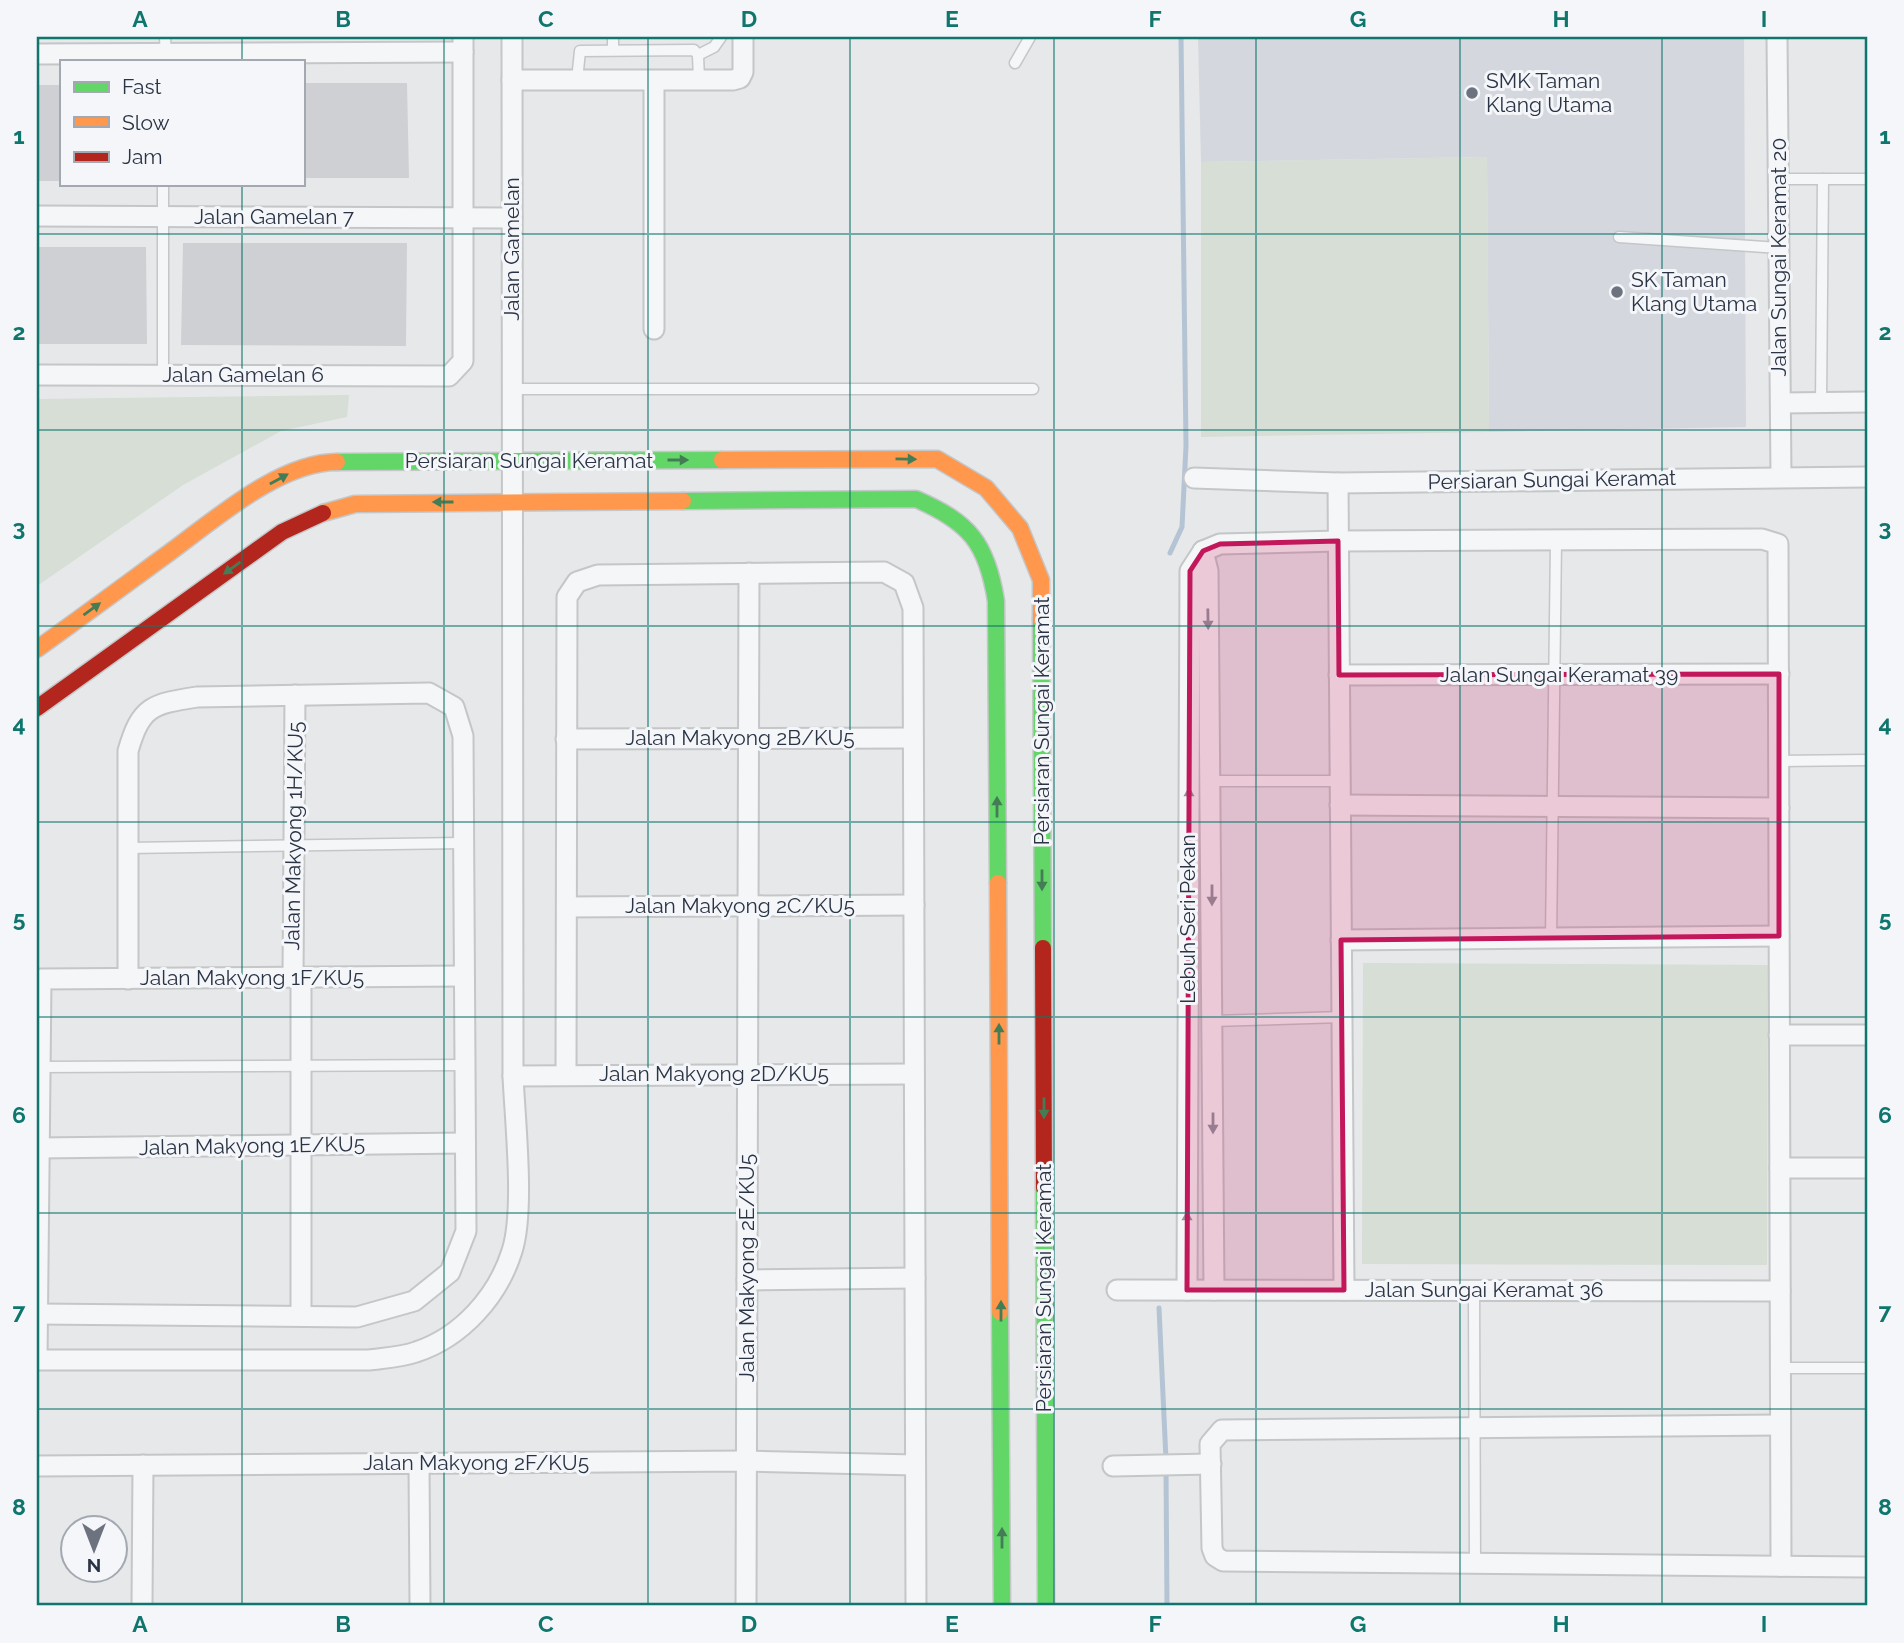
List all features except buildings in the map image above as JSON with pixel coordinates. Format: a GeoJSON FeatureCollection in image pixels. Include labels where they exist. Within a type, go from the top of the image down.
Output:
{"type":"FeatureCollection","features":[{"type":"Feature","properties":{"kind":"street","name":"Jalan Gamelan"},"geometry":{"type":"LineString","coordinates":[[37,1360],[369,1360],[416,1352],[458,1330],[493,1294],[513,1250],[517,1199],[513,1076],[512,37]]}},
{"type":"Feature","properties":{"kind":"street"},"geometry":{"type":"LineString","coordinates":[[512,80],[699,81],[740,78],[743,72],[743,37]]}},
{"type":"Feature","properties":{"kind":"street","name":"Jalan Sungai Keramat 20"},"geometry":{"type":"LineString","coordinates":[[1777,37],[1781,477]]}},
{"type":"Feature","properties":{"kind":"street"},"geometry":{"type":"LineString","coordinates":[[37,54],[463,44],[463,217]]}},
{"type":"Feature","properties":{"kind":"street"},"geometry":{"type":"LineString","coordinates":[[654,81],[654,329]]}},
{"type":"Feature","properties":{"kind":"street","name":"Jalan Gamelan 7"},"geometry":{"type":"LineString","coordinates":[[37,216],[512,218]]}},
{"type":"Feature","properties":{"kind":"street","name":"Jalan Gamelan 6"},"geometry":{"type":"LineString","coordinates":[[37,375],[449,376],[463,360],[463,217]]}},
{"type":"Feature","properties":{"kind":"street"},"geometry":{"type":"LineString","coordinates":[[1781,403],[1867,402]]}},
{"type":"Feature","properties":{"kind":"street","name":"Persiaran Sungai Keramat"},"geometry":{"type":"LineString","coordinates":[[37,649],[247,497],[292,472],[325,461],[937,459],[986,488],[1020,528],[1041,580],[1046,1606]]}},
{"type":"Feature","properties":{"kind":"street","name":"Persiaran Sungai Keramat"},"geometry":{"type":"LineString","coordinates":[[1194,478],[1338,483],[1867,477]]}},
{"type":"Feature","properties":{"kind":"street"},"geometry":{"type":"LineString","coordinates":[[1338,483],[1344,1290]]}},
{"type":"Feature","properties":{"kind":"street","name":"Persiaran Sungai Keramat"},"geometry":{"type":"LineString","coordinates":[[37,708],[282,532],[314,515],[355,504],[916,499],[946,512],[977,538],[992,569],[996,601],[1002,1606]]}},
{"type":"Feature","properties":{"kind":"street"},"geometry":{"type":"LineString","coordinates":[[1214,1290],[1208,571],[1203,551],[1220,544],[1338,541],[1762,539],[1778,544],[1781,1566]]}},
{"type":"Feature","properties":{"kind":"street","name":"Lebuh Seri Pekan"},"geometry":{"type":"LineString","coordinates":[[1187,1290],[1190,571],[1203,551]]}},
{"type":"Feature","properties":{"kind":"street"},"geometry":{"type":"LineString","coordinates":[[566,1074],[567,597],[577,582],[598,575],[884,572],[904,583],[913,608],[916,1606]]}},
{"type":"Feature","properties":{"kind":"street","name":"Jalan Makyong 2E/KU5"},"geometry":{"type":"LineString","coordinates":[[746,1606],[749,573]]}},
{"type":"Feature","properties":{"kind":"street","name":"Jalan Sungai Keramat 39"},"geometry":{"type":"LineString","coordinates":[[1339,675],[1779,674]]}},
{"type":"Feature","properties":{"kind":"street"},"geometry":{"type":"LineString","coordinates":[[37,1314],[357,1317],[414,1301],[450,1272],[466,1231],[463,736],[454,707],[429,693],[197,697],[165,702],[137,720],[128,751],[128,979]]}},
{"type":"Feature","properties":{"kind":"street","name":"Jalan Makyong 1H/KU5"},"geometry":{"type":"LineString","coordinates":[[295,695],[294,845],[301,1067],[301,1316]]}},
{"type":"Feature","properties":{"kind":"street","name":"Jalan Makyong 2B/KU5"},"geometry":{"type":"LineString","coordinates":[[566,739],[748,736],[913,738]]}},
{"type":"Feature","properties":{"kind":"street"},"geometry":{"type":"LineString","coordinates":[[1340,805],[1779,808]]}},
{"type":"Feature","properties":{"kind":"street","name":"Jalan Makyong 2C/KU5"},"geometry":{"type":"LineString","coordinates":[[567,907],[914,905]]}},
{"type":"Feature","properties":{"kind":"street"},"geometry":{"type":"LineString","coordinates":[[1341,940],[1779,936]]}},
{"type":"Feature","properties":{"kind":"street","name":"Jalan Makyong 1F/KU5"},"geometry":{"type":"LineString","coordinates":[[39,977],[128,979],[464,976]]}},
{"type":"Feature","properties":{"kind":"street"},"geometry":{"type":"LineString","coordinates":[[37,1360],[39,977]]}},
{"type":"Feature","properties":{"kind":"street"},"geometry":{"type":"LineString","coordinates":[[1779,1035],[1867,1035]]}},
{"type":"Feature","properties":{"kind":"street","name":"Jalan Makyong 2D/KU5"},"geometry":{"type":"LineString","coordinates":[[513,1076],[914,1073]]}},
{"type":"Feature","properties":{"kind":"street","name":"Jalan Makyong 1E/KU5"},"geometry":{"type":"LineString","coordinates":[[39,1148],[465,1143]]}},
{"type":"Feature","properties":{"kind":"street"},"geometry":{"type":"LineString","coordinates":[[1780,1168],[1867,1168]]}},
{"type":"Feature","properties":{"kind":"street"},"geometry":{"type":"LineString","coordinates":[[747,1280],[915,1278]]}},
{"type":"Feature","properties":{"kind":"street","name":"Jalan Sungai Keramat 36"},"geometry":{"type":"LineString","coordinates":[[1117,1290],[1780,1291]]}},
{"type":"Feature","properties":{"kind":"street"},"geometry":{"type":"LineString","coordinates":[[1780,1425],[1222,1430],[1210,1444],[1212,1548],[1215,1556],[1223,1561],[1867,1567]]}},
{"type":"Feature","properties":{"kind":"street","name":"Jalan Makyong 2F/KU5"},"geometry":{"type":"LineString","coordinates":[[37,1466],[746,1461],[915,1465]]}},
{"type":"Feature","properties":{"kind":"street"},"geometry":{"type":"LineString","coordinates":[[419,1464],[420,1606]]}},
{"type":"Feature","properties":{"kind":"street"},"geometry":{"type":"LineString","coordinates":[[1113,1466],[1211,1464]]}},
{"type":"Feature","properties":{"kind":"street"},"geometry":{"type":"LineString","coordinates":[[142,1606],[143,1465]]}},
{"type":"Feature","properties":{"kind":"lane"},"geometry":{"type":"LineString","coordinates":[[613,37],[613,48]]}},
{"type":"Feature","properties":{"kind":"lane"},"geometry":{"type":"LineString","coordinates":[[698,55],[714,47],[721,37],[743,37]]}},
{"type":"Feature","properties":{"kind":"lane"},"geometry":{"type":"LineString","coordinates":[[1015,63],[1030,37]]}},
{"type":"Feature","properties":{"kind":"lane"},"geometry":{"type":"LineString","coordinates":[[577,80],[579,51],[613,48],[694,50],[698,55],[699,81]]}},
{"type":"Feature","properties":{"kind":"lane"},"geometry":{"type":"LineString","coordinates":[[1779,179],[1867,179]]}},
{"type":"Feature","properties":{"kind":"lane"},"geometry":{"type":"LineString","coordinates":[[1821,403],[1823,179]]}},
{"type":"Feature","properties":{"kind":"lane"},"geometry":{"type":"LineString","coordinates":[[163,186],[163,376]]}},
{"type":"Feature","properties":{"kind":"lane"},"geometry":{"type":"LineString","coordinates":[[1619,237],[1779,248]]}},
{"type":"Feature","properties":{"kind":"lane"},"geometry":{"type":"LineString","coordinates":[[512,389],[1032,389]]}},
{"type":"Feature","properties":{"kind":"lane"},"geometry":{"type":"LineString","coordinates":[[1551,940],[1556,540]]}},
{"type":"Feature","properties":{"kind":"lane"},"geometry":{"type":"LineString","coordinates":[[1779,761],[1867,760]]}},
{"type":"Feature","properties":{"kind":"lane"},"geometry":{"type":"LineString","coordinates":[[1211,780],[1340,781]]}},
{"type":"Feature","properties":{"kind":"lane"},"geometry":{"type":"LineString","coordinates":[[128,848],[464,843]]}},
{"type":"Feature","properties":{"kind":"lane"},"geometry":{"type":"LineString","coordinates":[[1213,1021],[1342,1017]]}},
{"type":"Feature","properties":{"kind":"lane"},"geometry":{"type":"LineString","coordinates":[[39,1074],[464,1065]]}},
{"type":"Feature","properties":{"kind":"lane"},"geometry":{"type":"LineString","coordinates":[[1474,1290],[1475,1564]]}},
{"type":"Feature","properties":{"kind":"lane"},"geometry":{"type":"LineString","coordinates":[[1780,1368],[1867,1368]]}},
{"type":"Feature","properties":{"kind":"highlighted area"},"geometry":{"type":"Polygon","coordinates":[[[1338,541],[1339,675],[1779,674],[1779,936],[1341,940],[1344,1290],[1187,1290],[1190,571],[1203,551],[1220,544],[1338,541]]]}},
{"type":"Feature","properties":{"kind":"shaded area"},"geometry":{"type":"Polygon","coordinates":[[[1198,37],[1744,37],[1746,427],[1489,432],[1487,157],[1201,162],[1198,37]]]}},
{"type":"Feature","properties":{"kind":"shaded area"},"geometry":{"type":"Polygon","coordinates":[[[1487,157],[1489,432],[1201,437],[1201,162],[1487,157]]]}},
{"type":"Feature","properties":{"kind":"shaded area"},"geometry":{"type":"Polygon","coordinates":[[[349,395],[347,417],[281,431],[183,485],[37,586],[37,399],[349,395]]]}},
{"type":"Feature","properties":{"kind":"shaded area"},"geometry":{"type":"Polygon","coordinates":[[[1363,963],[1768,965],[1767,1265],[1362,1264],[1363,963]]]}},
{"type":"Feature","properties":{"kind":"waterway"},"geometry":{"type":"LineString","coordinates":[[1170,553],[1182,527],[1186,446],[1181,37]]}},
{"type":"Feature","properties":{"kind":"waterway"},"geometry":{"type":"LineString","coordinates":[[1159,1308],[1166,1460]]}},
{"type":"Feature","properties":{"kind":"waterway"},"geometry":{"type":"LineString","coordinates":[[1166,1469],[1167,1606]]}},
{"type":"Feature","properties":{"kind":"traffic: fast"},"geometry":{"type":"LineString","coordinates":[[337,462],[722,460]]}},
{"type":"Feature","properties":{"kind":"traffic: fast"},"geometry":{"type":"LineString","coordinates":[[683,501],[916,499],[950,516],[972,537],[987,564],[996,601],[998,883]]}},
{"type":"Feature","properties":{"kind":"traffic: fast"},"geometry":{"type":"LineString","coordinates":[[1041,619],[1043,948]]}},
{"type":"Feature","properties":{"kind":"traffic: fast"},"geometry":{"type":"LineString","coordinates":[[1044,1188],[1046,1606]]}},
{"type":"Feature","properties":{"kind":"traffic: fast"},"geometry":{"type":"LineString","coordinates":[[1000,1312],[1002,1606]]}},
{"type":"Feature","properties":{"kind":"traffic: slow"},"geometry":{"type":"LineString","coordinates":[[722,460],[937,459],[986,488],[1020,528],[1041,580],[1041,619]]}},
{"type":"Feature","properties":{"kind":"traffic: slow"},"geometry":{"type":"LineString","coordinates":[[37,649],[245,497],[291,472],[337,462]]}},
{"type":"Feature","properties":{"kind":"traffic: slow"},"geometry":{"type":"LineString","coordinates":[[323,513],[355,504],[683,501]]}},
{"type":"Feature","properties":{"kind":"traffic: slow"},"geometry":{"type":"LineString","coordinates":[[998,883],[1000,1312]]}},
{"type":"Feature","properties":{"kind":"traffic: jam"},"geometry":{"type":"LineString","coordinates":[[37,708],[282,532],[323,513]]}},
{"type":"Feature","properties":{"kind":"traffic: jam"},"geometry":{"type":"LineString","coordinates":[[1043,948],[1044,1188]]}},
{"type":"Feature","properties":{"kind":"place","name":"SMK Taman Klang Utama"},"geometry":{"type":"Point","coordinates":[1472,93]}},
{"type":"Feature","properties":{"kind":"place","name":"SK Taman Klang Utama"},"geometry":{"type":"Point","coordinates":[1617,292]}}]}
